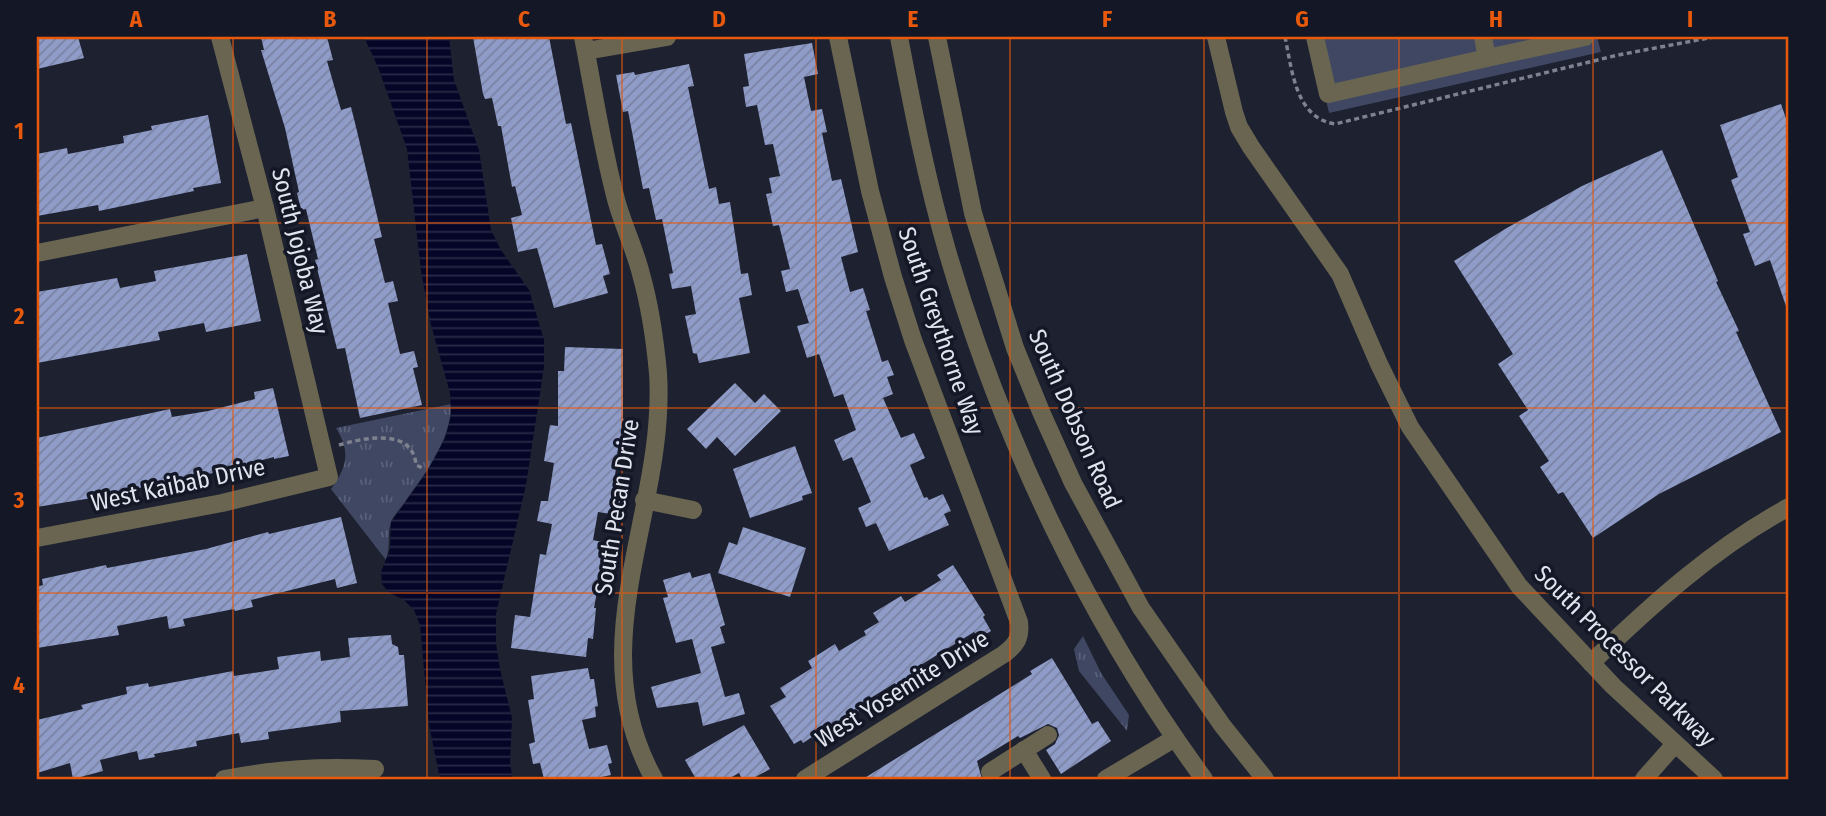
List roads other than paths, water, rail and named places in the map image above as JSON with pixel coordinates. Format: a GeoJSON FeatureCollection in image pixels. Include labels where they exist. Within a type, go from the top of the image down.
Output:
{"type":"FeatureCollection","features":[{"type":"Feature","properties":{"kind":"street","name":"South Jojoba Way"},"geometry":{"type":"LineString","coordinates":[[220,37],[265,208],[329,477]]}},
{"type":"Feature","properties":{"kind":"street"},"geometry":{"type":"LineString","coordinates":[[585,44],[667,37]]}},
{"type":"Feature","properties":{"kind":"street","name":"South Greythorne Way"},"geometry":{"type":"LineString","coordinates":[[838,37],[870,191],[892,277],[1019,622],[1021,634]]}},
{"type":"Feature","properties":{"kind":"street"},"geometry":{"type":"LineString","coordinates":[[899,37],[928,176],[948,254],[971,327],[1026,466],[1085,592],[1120,654],[1204,779]]}},
{"type":"Feature","properties":{"kind":"street","name":"South Dobson Road"},"geometry":{"type":"LineString","coordinates":[[937,37],[956,139],[980,236],[1015,348],[1042,414],[1073,483],[1141,608],[1222,725],[1265,779]]}},
{"type":"Feature","properties":{"kind":"street","name":"South Processor Parkway"},"geometry":{"type":"LineString","coordinates":[[1216,37],[1239,127],[1340,274],[1410,427],[1519,586],[1591,663],[1675,744],[1704,776]]}},
{"type":"Feature","properties":{"kind":"street"},"geometry":{"type":"LineString","coordinates":[[1315,37],[1328,94],[1584,37]]}},
{"type":"Feature","properties":{"kind":"street"},"geometry":{"type":"LineString","coordinates":[[1483,37],[1487,58]]}},
{"type":"Feature","properties":{"kind":"street","name":"South Pecan Drive"},"geometry":{"type":"LineString","coordinates":[[585,44],[601,140],[618,206],[641,273],[651,317],[658,375],[657,430],[625,621],[624,677],[629,716],[644,761],[654,779]]}},
{"type":"Feature","properties":{"kind":"street"},"geometry":{"type":"LineString","coordinates":[[37,253],[265,208]]}},
{"type":"Feature","properties":{"kind":"street","name":"West Kaibab Drive"},"geometry":{"type":"LineString","coordinates":[[37,538],[222,503],[329,477]]}},
{"type":"Feature","properties":{"kind":"street"},"geometry":{"type":"LineString","coordinates":[[644,500],[694,510]]}},
{"type":"Feature","properties":{"kind":"street"},"geometry":{"type":"LineString","coordinates":[[1591,663],[1675,585],[1732,543],[1789,507]]}},
{"type":"Feature","properties":{"kind":"street","name":"West Yosemite Drive"},"geometry":{"type":"LineString","coordinates":[[805,779],[1004,654],[1014,646],[1021,634]]}},
{"type":"Feature","properties":{"kind":"street"},"geometry":{"type":"LineString","coordinates":[[990,772],[1048,735]]}},
{"type":"Feature","properties":{"kind":"street"},"geometry":{"type":"LineString","coordinates":[[1106,779],[1175,738]]}},
{"type":"Feature","properties":{"kind":"street"},"geometry":{"type":"LineString","coordinates":[[1644,779],[1675,744]]}},
{"type":"Feature","properties":{"kind":"street"},"geometry":{"type":"LineString","coordinates":[[1024,750],[1042,779]]}},
{"type":"Feature","properties":{"kind":"street"},"geometry":{"type":"LineString","coordinates":[[224,779],[271,770],[324,766],[375,769]]}}]}
